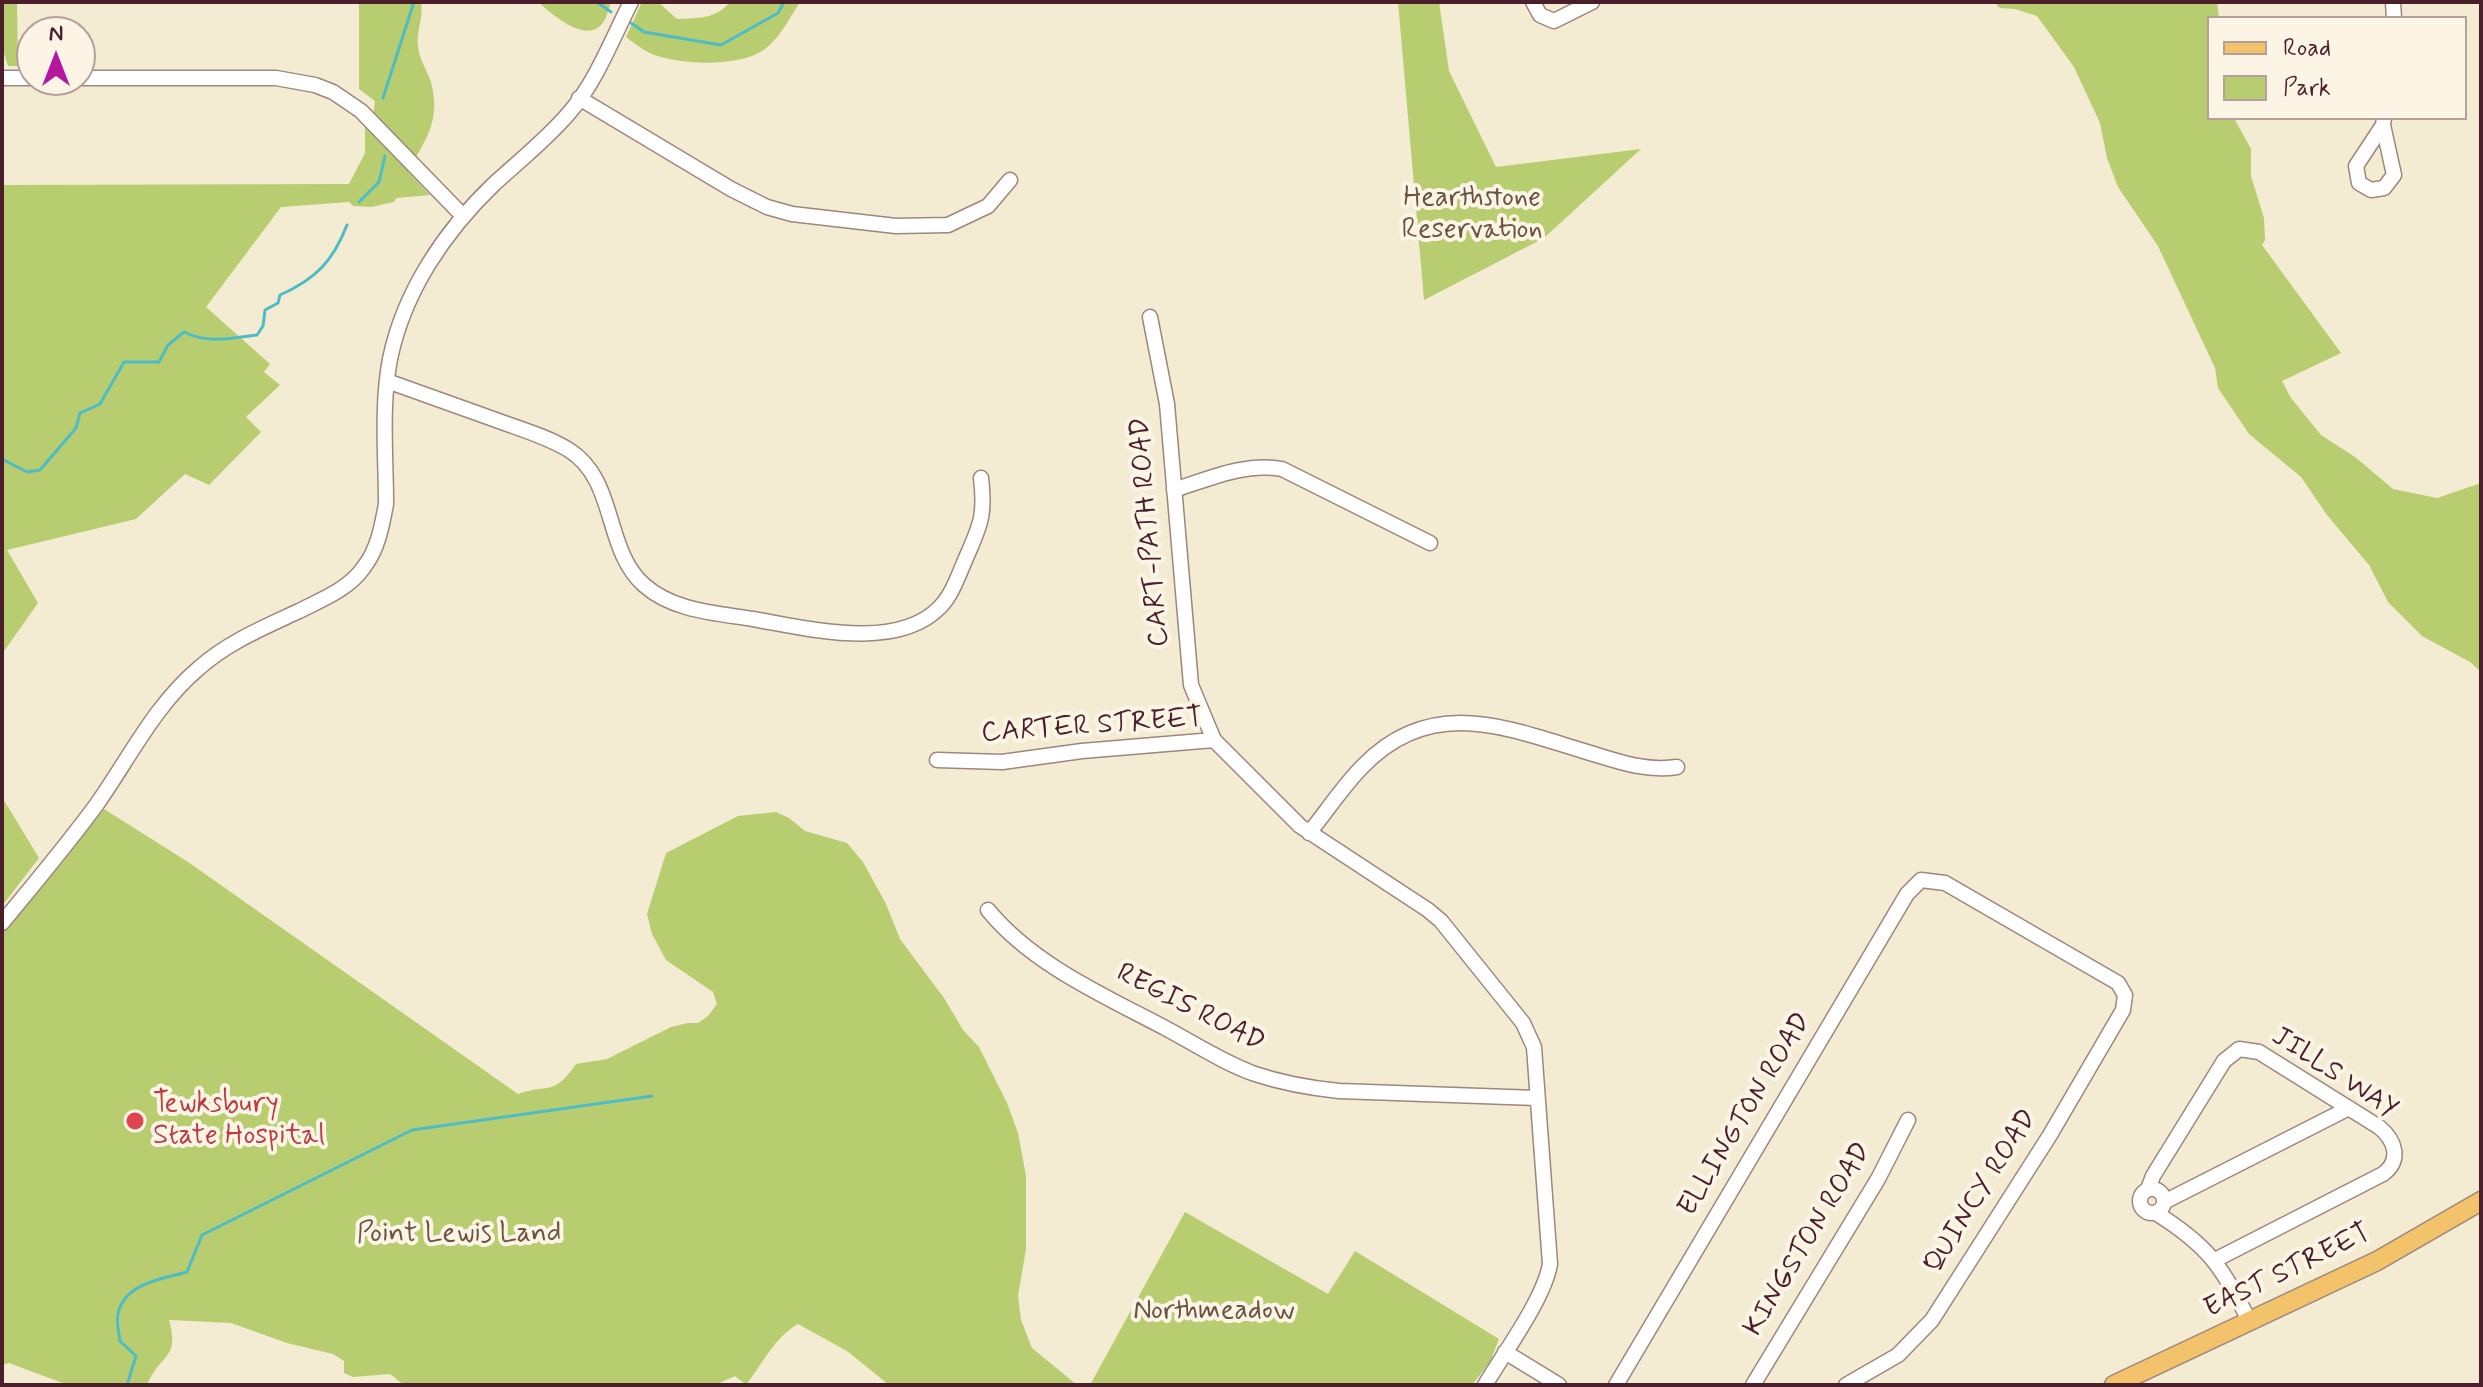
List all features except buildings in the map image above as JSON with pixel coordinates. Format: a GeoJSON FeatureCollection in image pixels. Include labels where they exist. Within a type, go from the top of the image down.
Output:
{"type":"FeatureCollection","features":[{"type":"Feature","properties":{"kind":"main road","name":"EAST STREET"},"geometry":{"type":"LineString","coordinates":[[2114,1385],[2379,1260],[2481,1201]]}},
{"type":"Feature","properties":{"kind":"street"},"geometry":{"type":"LineString","coordinates":[[2,923],[97,803],[159,711],[189,677],[210,659],[248,635],[337,592],[364,568],[378,540],[386,504],[387,381],[391,355],[410,301],[426,269],[463,216],[571,111],[631,2]]}},
{"type":"Feature","properties":{"kind":"street"},"geometry":{"type":"LineString","coordinates":[[1533,2],[1540,15],[1554,21],[1592,2]]}},
{"type":"Feature","properties":{"kind":"street"},"geometry":{"type":"LineString","coordinates":[[96,78],[276,78],[315,85],[361,111],[463,216]]}},
{"type":"Feature","properties":{"kind":"street"},"geometry":{"type":"LineString","coordinates":[[579,98],[731,189],[767,207],[792,214],[896,226],[948,225],[988,206],[1010,180]]}},
{"type":"Feature","properties":{"kind":"street","name":"CART-PATH ROAD"},"geometry":{"type":"LineString","coordinates":[[1150,317],[1167,404],[1191,685],[1214,740]]}},
{"type":"Feature","properties":{"kind":"street"},"geometry":{"type":"LineString","coordinates":[[387,381],[546,438],[583,461],[604,497],[628,565],[643,584],[667,601],[690,608],[829,633],[868,634],[898,628],[932,614],[943,605],[956,583],[983,518],[981,478]]}},
{"type":"Feature","properties":{"kind":"street"},"geometry":{"type":"LineString","coordinates":[[1174,490],[1251,468],[1267,466],[1282,469],[1430,543]]}},
{"type":"Feature","properties":{"kind":"street"},"geometry":{"type":"LineString","coordinates":[[1309,833],[1364,764],[1410,732],[1438,723],[1496,725],[1642,768],[1677,767]]}},
{"type":"Feature","properties":{"kind":"street","name":"CARTER STREET"},"geometry":{"type":"LineString","coordinates":[[937,760],[1002,762],[1082,751],[1214,740],[1309,833],[1441,921],[1529,1032],[1534,1047],[1550,1264],[1545,1281],[1485,1385]]}},
{"type":"Feature","properties":{"kind":"street","name":"ELLINGTON ROAD"},"geometry":{"type":"LineString","coordinates":[[1616,1385],[1914,885],[1926,879],[1945,883],[2118,983],[2125,995]]}},
{"type":"Feature","properties":{"kind":"street","name":"REGIS ROAD"},"geometry":{"type":"LineString","coordinates":[[988,910],[1004,930],[1054,966],[1253,1073],[1310,1088],[1339,1091],[1537,1098]]}},
{"type":"Feature","properties":{"kind":"street","name":"QUINCY ROAD"},"geometry":{"type":"LineString","coordinates":[[1846,1385],[1898,1355],[1932,1320],[2118,1021],[2125,995]]}},
{"type":"Feature","properties":{"kind":"street","name":"JILLS WAY"},"geometry":{"type":"LineString","coordinates":[[2148,1189],[2224,1061],[2239,1049],[2259,1052],[2379,1127],[2389,1137],[2395,1151],[2390,1170],[2215,1260]]}},
{"type":"Feature","properties":{"kind":"street"},"geometry":{"type":"LineString","coordinates":[[2250,1322],[2215,1260],[2160,1207],[2160,1191],[2148,1189],[2140,1197],[2144,1211],[2160,1207],[2349,1108]]}},
{"type":"Feature","properties":{"kind":"street","name":"KINGSTON ROAD"},"geometry":{"type":"LineString","coordinates":[[1753,1385],[1878,1179],[1908,1120]]}},
{"type":"Feature","properties":{"kind":"street"},"geometry":{"type":"LineString","coordinates":[[1505,1352],[1559,1385]]}},
{"type":"Feature","properties":{"kind":"green space"},"geometry":{"type":"Polygon","coordinates":[[[2,2],[17,2],[16,66],[8,66],[2,47],[2,2]]]}},
{"type":"Feature","properties":{"kind":"green space"},"geometry":{"type":"Polygon","coordinates":[[[359,2],[421,2],[418,46],[431,82],[434,108],[426,139],[408,172],[430,195],[396,198],[394,202],[371,207],[353,206],[349,202],[281,207],[206,307],[270,364],[264,372],[280,385],[246,417],[261,432],[209,485],[185,474],[136,519],[7,550],[38,603],[2,654],[2,185],[349,184],[365,153],[365,127],[371,133],[375,101],[359,89],[359,2]]]}},
{"type":"Feature","properties":{"kind":"green space"},"geometry":{"type":"Polygon","coordinates":[[[538,2],[611,2],[604,21],[589,31],[570,26],[538,2]]]}},
{"type":"Feature","properties":{"kind":"green space"},"geometry":{"type":"Polygon","coordinates":[[[642,2],[658,2],[677,19],[713,15],[730,2],[800,2],[779,35],[762,51],[738,60],[708,63],[663,58],[626,37],[642,2]]]}},
{"type":"Feature","properties":{"kind":"green space","name":"Hearthstone Reservation"},"geometry":{"type":"Polygon","coordinates":[[[1398,2],[1439,2],[1449,71],[1496,167],[1641,149],[1544,238],[1424,300],[1398,2]]]}},
{"type":"Feature","properties":{"kind":"green space"},"geometry":{"type":"Polygon","coordinates":[[[1994,2],[2217,2],[2219,16],[2207,16],[2207,120],[2235,120],[2251,149],[2251,176],[2264,218],[2265,240],[2262,245],[2341,353],[2282,381],[2291,398],[2321,435],[2355,457],[2393,489],[2437,498],[2481,483],[2481,672],[2470,662],[2422,636],[2388,602],[2369,565],[2327,515],[2301,477],[2249,434],[2218,388],[2215,368],[2158,246],[2118,187],[2107,158],[2100,123],[2074,67],[2037,16],[2000,8],[1994,2]]]}},
{"type":"Feature","properties":{"kind":"green space"},"geometry":{"type":"Polygon","coordinates":[[[2,797],[39,858],[2,906],[2,797]]]}},
{"type":"Feature","properties":{"kind":"green space","name":"Point Lewis Land"},"geometry":{"type":"Polygon","coordinates":[[[104,809],[188,862],[518,1094],[556,1085],[576,1064],[607,1059],[671,1027],[698,1023],[717,1004],[713,992],[666,960],[652,934],[647,914],[666,853],[738,816],[776,812],[805,831],[847,843],[863,862],[886,904],[900,939],[944,998],[963,1030],[979,1047],[1007,1103],[1018,1133],[1026,1176],[1026,1249],[1018,1296],[1021,1320],[1032,1348],[1077,1385],[889,1385],[847,1351],[798,1324],[776,1343],[746,1385],[735,1376],[715,1385],[404,1385],[390,1374],[353,1377],[344,1373],[344,1361],[333,1354],[287,1343],[231,1323],[169,1320],[171,1349],[147,1385],[68,1385],[9,1363],[2,1365],[2,931],[104,809]]]}},
{"type":"Feature","properties":{"kind":"green space","name":"Northmeadow"},"geometry":{"type":"Polygon","coordinates":[[[1185,1212],[1328,1294],[1355,1251],[1499,1339],[1490,1362],[1472,1385],[1090,1385],[1185,1212]]]}},
{"type":"Feature","properties":{"kind":"waterway"},"geometry":{"type":"LineString","coordinates":[[383,98],[413,5],[411,2]]}},
{"type":"Feature","properties":{"kind":"waterway"},"geometry":{"type":"LineString","coordinates":[[597,2],[611,12]]}},
{"type":"Feature","properties":{"kind":"waterway"},"geometry":{"type":"LineString","coordinates":[[631,23],[644,32],[721,45],[778,13],[784,2]]}},
{"type":"Feature","properties":{"kind":"waterway"},"geometry":{"type":"LineString","coordinates":[[359,202],[379,182],[385,156]]}},
{"type":"Feature","properties":{"kind":"waterway"},"geometry":{"type":"LineString","coordinates":[[2,459],[27,472],[40,470],[76,428],[80,413],[100,404],[124,362],[159,362],[168,345],[184,332],[211,339],[257,335],[263,326],[265,310],[278,303],[280,295],[322,268],[336,249],[347,225]]}},
{"type":"Feature","properties":{"kind":"waterway"},"geometry":{"type":"LineString","coordinates":[[127,1385],[136,1356],[120,1341],[117,1317],[122,1304],[128,1295],[145,1284],[187,1272],[202,1235],[412,1130],[652,1096]]}},
{"type":"Feature","properties":{"kind":"place","name":"Tewksbury State Hospital"},"geometry":{"type":"Point","coordinates":[135,1121]}}]}
